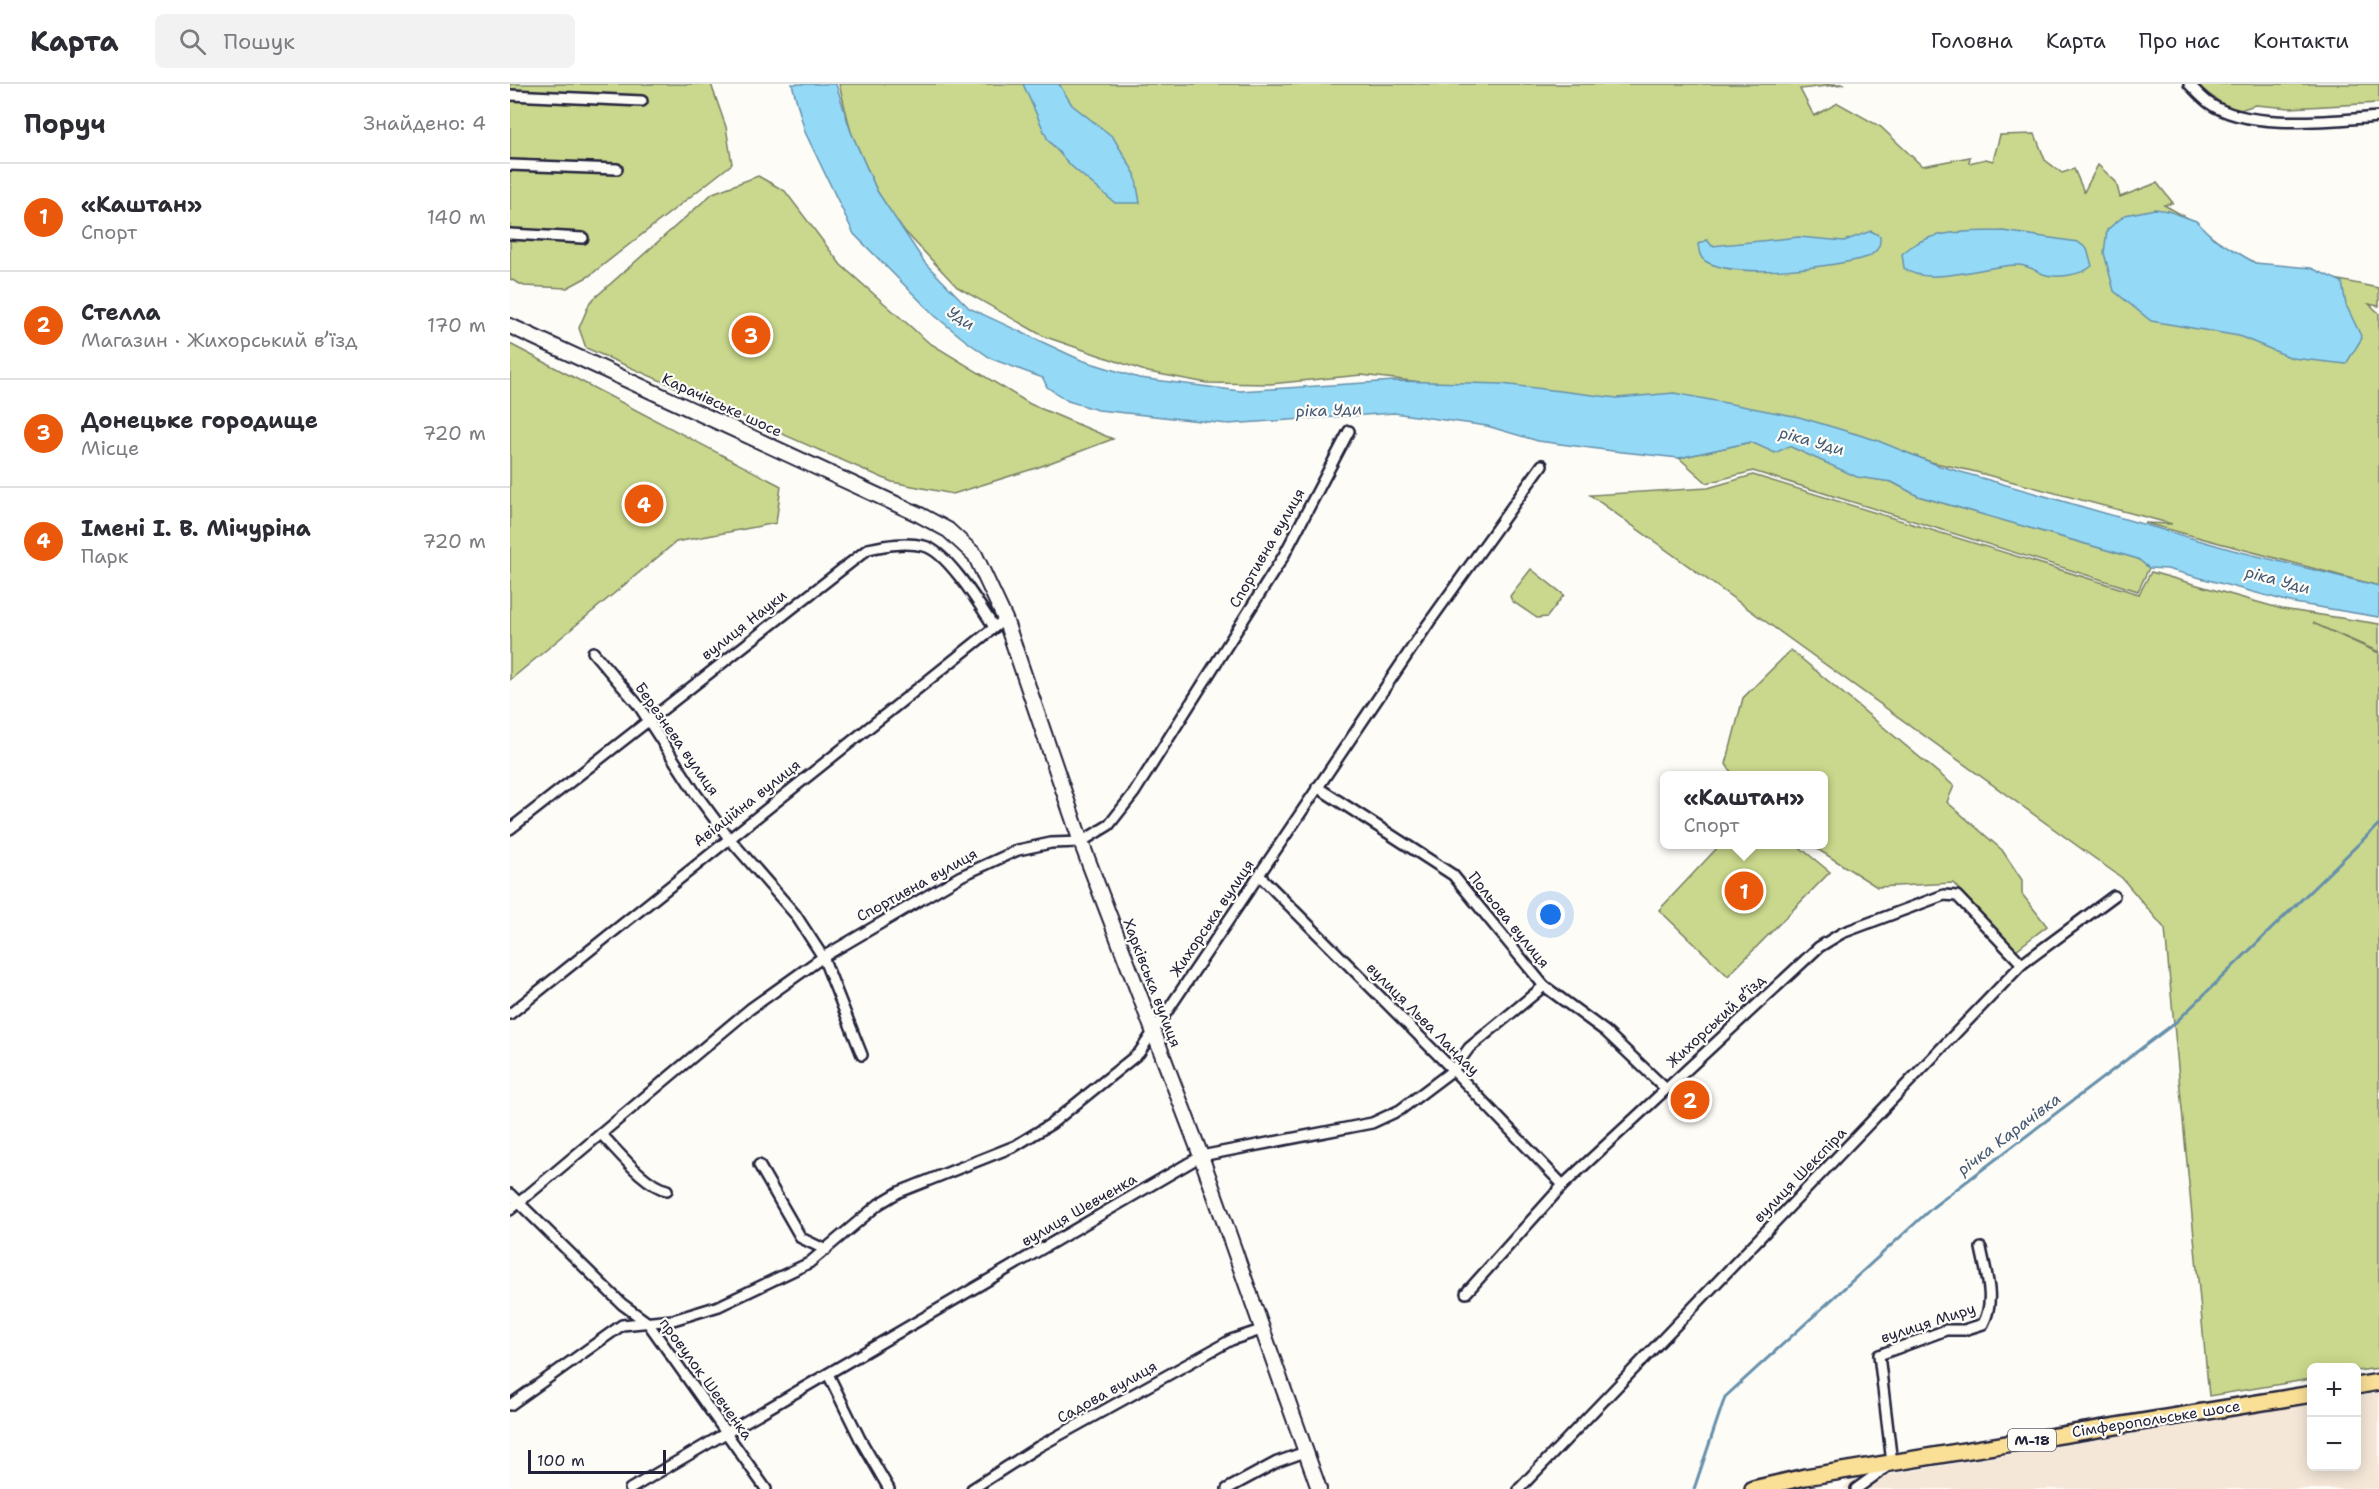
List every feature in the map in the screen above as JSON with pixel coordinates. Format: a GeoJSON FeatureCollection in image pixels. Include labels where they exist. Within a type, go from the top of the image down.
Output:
{"type":"FeatureCollection","features":[{"type":"Feature","properties":{"kind":"highway"},"geometry":{"type":"LineString","coordinates":[[2361,1385],[2379,1382]]}},
{"type":"Feature","properties":{"kind":"highway","name":"Сімферопольське шосе"},"geometry":{"type":"LineString","coordinates":[[1753,1489],[1805,1477],[1892,1462],[2307,1395]]}},
{"type":"Feature","properties":{"kind":"main road","name":"Карачівське шосе"},"geometry":{"type":"LineString","coordinates":[[510,326],[920,515]]}},
{"type":"Feature","properties":{"kind":"main road","name":"Харківська вулиця"},"geometry":{"type":"LineString","coordinates":[[920,515],[948,530],[975,555],[1081,842],[1201,1156],[1319,1489]]}},
{"type":"Feature","properties":{"kind":"street"},"geometry":{"type":"LineString","coordinates":[[2189,84],[2210,104],[2253,120],[2309,122],[2379,117]]}},
{"type":"Feature","properties":{"kind":"street"},"geometry":{"type":"LineString","coordinates":[[510,95],[642,101]]}},
{"type":"Feature","properties":{"kind":"street"},"geometry":{"type":"LineString","coordinates":[[510,165],[617,168]]}},
{"type":"Feature","properties":{"kind":"street"},"geometry":{"type":"LineString","coordinates":[[510,234],[583,238]]}},
{"type":"Feature","properties":{"kind":"street","name":"Спортивна вулиця"},"geometry":{"type":"LineString","coordinates":[[514,1207],[750,1009],[823,957],[961,876],[1018,850],[1051,843],[1081,842],[1109,825],[1134,793],[1283,557],[1349,431]]}},
{"type":"Feature","properties":{"kind":"street","name":"Жихорська вулиця"},"geometry":{"type":"LineString","coordinates":[[510,1405],[622,1325],[673,1320],[719,1306],[776,1281],[826,1250],[879,1204],[899,1192],[1015,1146],[1051,1124],[1138,1053],[1154,1033],[1428,624],[1542,465]]}},
{"type":"Feature","properties":{"kind":"street","name":"вулиця Науки"},"geometry":{"type":"LineString","coordinates":[[510,829],[868,549],[898,543],[927,546],[948,564],[999,623]]}},
{"type":"Feature","properties":{"kind":"street","name":"Авіаційна вулиця"},"geometry":{"type":"LineString","coordinates":[[510,1014],[728,837],[999,623]]}},
{"type":"Feature","properties":{"kind":"street","name":"Березнева вулиця"},"geometry":{"type":"LineString","coordinates":[[594,652],[648,720],[696,794],[728,837],[795,914],[823,957],[862,1055]]}},
{"type":"Feature","properties":{"kind":"street","name":"Польова вулиця"},"geometry":{"type":"LineString","coordinates":[[1317,787],[1453,875],[1544,986],[1605,1031],[1665,1088]]}},
{"type":"Feature","properties":{"kind":"street","name":"вулиця Льва Ландау"},"geometry":{"type":"LineString","coordinates":[[1259,875],[1453,1070],[1563,1185]]}},
{"type":"Feature","properties":{"kind":"street","name":"Жихорський в’їзд"},"geometry":{"type":"LineString","coordinates":[[1466,1293],[1563,1185],[1819,947],[1842,933],[1944,895],[1957,896],[2022,964]]}},
{"type":"Feature","properties":{"kind":"street","name":"вулиця Шекспіра"},"geometry":{"type":"LineString","coordinates":[[1519,1489],[2022,964],[2114,896]]}},
{"type":"Feature","properties":{"kind":"street","name":"вулиця Шевченка"},"geometry":{"type":"LineString","coordinates":[[630,1489],[1201,1156],[1372,1123],[1400,1110],[1453,1070],[1469,1048],[1544,986]]}},
{"type":"Feature","properties":{"kind":"street"},"geometry":{"type":"LineString","coordinates":[[601,1134],[649,1182],[658,1188],[668,1190]]}},
{"type":"Feature","properties":{"kind":"street"},"geometry":{"type":"LineString","coordinates":[[759,1165],[801,1238],[826,1250]]}},
{"type":"Feature","properties":{"kind":"street","name":"провулок Шевченка"},"geometry":{"type":"LineString","coordinates":[[510,1194],[514,1207],[622,1304],[648,1323],[766,1489]]}},
{"type":"Feature","properties":{"kind":"street","name":"вулиця Миру"},"geometry":{"type":"LineString","coordinates":[[1892,1462],[1879,1355],[1946,1330],[1964,1330],[1983,1324],[1989,1314],[1991,1296],[1981,1248]]}},
{"type":"Feature","properties":{"kind":"street","name":"Садова вулиця"},"geometry":{"type":"LineString","coordinates":[[972,1489],[1038,1447],[1231,1340],[1262,1330]]}},
{"type":"Feature","properties":{"kind":"street"},"geometry":{"type":"LineString","coordinates":[[828,1374],[860,1439],[890,1489]]}},
{"type":"Feature","properties":{"kind":"street"},"geometry":{"type":"LineString","coordinates":[[1227,1489],[1277,1462],[1305,1452]]}},
{"type":"Feature","properties":{"kind":"street"},"geometry":{"type":"LineString","coordinates":[[1856,1489],[1892,1462]]}},
{"type":"Feature","properties":{"kind":"shaded area"},"geometry":{"type":"Polygon","coordinates":[[[2379,1393],[2379,1489],[1843,1489],[1850,1481],[2307,1405],[2307,1471],[2361,1471],[2361,1395],[2379,1393]]]}},
{"type":"Feature","properties":{"kind":"green space"},"geometry":{"type":"Polygon","coordinates":[[[510,84],[711,84],[726,127],[732,164],[589,276],[567,288],[524,286],[510,279],[510,84]]]}},
{"type":"Feature","properties":{"kind":"green space"},"geometry":{"type":"Polygon","coordinates":[[[839,84],[1845,84],[1800,89],[1814,116],[1838,103],[1881,127],[1922,166],[1970,157],[1969,163],[1986,159],[1993,161],[2000,135],[2035,134],[2045,160],[2062,173],[2074,169],[2084,192],[2098,165],[2116,182],[2120,197],[2157,183],[2173,203],[2164,205],[2191,220],[2222,244],[2255,263],[2379,288],[2379,306],[2369,304],[2379,313],[2379,586],[2145,523],[2172,524],[1931,462],[1853,433],[1361,375],[1270,384],[1207,383],[1148,372],[1043,336],[957,287],[898,224],[877,191],[851,132],[839,84]]]}},
{"type":"Feature","properties":{"kind":"green space"},"geometry":{"type":"Polygon","coordinates":[[[2195,84],[2379,84],[2379,103],[2290,108],[2255,105],[2234,112],[2195,84]]]}},
{"type":"Feature","properties":{"kind":"green space"},"geometry":{"type":"Polygon","coordinates":[[[758,176],[785,191],[841,265],[928,342],[1030,404],[1113,439],[1039,467],[953,494],[892,482],[586,348],[579,328],[590,302],[713,193],[758,176]]]}},
{"type":"Feature","properties":{"kind":"green space"},"geometry":{"type":"Polygon","coordinates":[[[510,344],[781,486],[776,523],[676,542],[510,680],[510,344]]]}},
{"type":"Feature","properties":{"kind":"green space"},"geometry":{"type":"Polygon","coordinates":[[[1751,442],[1775,452],[1789,446],[1857,476],[1892,482],[1918,496],[2139,559],[2149,568],[2138,591],[1753,471],[1707,483],[1679,458],[1751,442]]]}},
{"type":"Feature","properties":{"kind":"green space"},"geometry":{"type":"Polygon","coordinates":[[[1753,475],[2139,594],[2151,572],[2282,609],[2379,624],[2379,652],[2313,623],[2379,653],[2379,1368],[2361,1370],[2361,1363],[2307,1363],[2307,1380],[2209,1396],[2165,929],[2122,878],[1590,495],[1708,488],[1753,475]]]}},
{"type":"Feature","properties":{"kind":"green space"},"geometry":{"type":"Polygon","coordinates":[[[1531,569],[1564,595],[1547,617],[1537,618],[1512,601],[1510,596],[1531,569]]]}},
{"type":"Feature","properties":{"kind":"green space"},"geometry":{"type":"Polygon","coordinates":[[[1791,650],[1954,786],[1947,802],[2002,850],[2022,880],[2022,894],[2047,926],[2016,950],[1953,883],[1877,887],[1817,849],[1828,849],[1828,771],[1730,771],[1726,764],[1743,698],[1791,650]]]}},
{"type":"Feature","properties":{"kind":"green space"},"geometry":{"type":"Polygon","coordinates":[[[1716,849],[1802,849],[1830,872],[1728,976],[1659,910],[1716,849]]]}},
{"type":"Feature","properties":{"kind":"water"},"geometry":{"type":"Polygon","coordinates":[[[792,84],[836,84],[851,132],[877,191],[925,263],[969,308],[1081,360],[1139,378],[1240,391],[1395,381],[1502,384],[1617,398],[1674,393],[1799,417],[1876,440],[1940,466],[2233,550],[2379,586],[2379,617],[2294,603],[2167,569],[2149,568],[2138,559],[1918,496],[1892,482],[1857,477],[1789,446],[1775,453],[1751,442],[1679,458],[1538,441],[1487,426],[1394,413],[1228,424],[1098,410],[1068,401],[1047,387],[1043,378],[992,359],[966,341],[934,315],[854,234],[805,132],[792,84]]]}},
{"type":"Feature","properties":{"kind":"water"},"geometry":{"type":"Polygon","coordinates":[[[1023,84],[1059,84],[1072,105],[1113,137],[1135,174],[1140,203],[1115,203],[1070,165],[1048,140],[1023,84]]]}},
{"type":"Feature","properties":{"kind":"water"},"geometry":{"type":"Polygon","coordinates":[[[2155,209],[2196,221],[2213,238],[2255,263],[2311,268],[2342,282],[2346,305],[2362,338],[2346,364],[2292,358],[2239,336],[2151,321],[2114,291],[2104,253],[2107,230],[2125,215],[2155,209]]]}},
{"type":"Feature","properties":{"kind":"water"},"geometry":{"type":"Polygon","coordinates":[[[1871,231],[1880,236],[1880,243],[1876,251],[1868,257],[1832,265],[1785,270],[1739,270],[1720,267],[1703,259],[1698,244],[1707,240],[1712,246],[1799,237],[1844,241],[1871,231]]]}},
{"type":"Feature","properties":{"kind":"water"},"geometry":{"type":"Polygon","coordinates":[[[2003,231],[2078,242],[2087,249],[2092,266],[2075,274],[2062,276],[2043,274],[2017,265],[1942,276],[1914,274],[1904,268],[1902,254],[1924,240],[1950,233],[2003,231]]]}},
{"type":"Feature","properties":{"kind":"waterway","name":"річка Карачівка"},"geometry":{"type":"LineString","coordinates":[[1694,1489],[1725,1397],[1933,1207],[2176,1022],[2379,824]]}},
{"type":"Feature","properties":{"kind":"place","name":"Донецьке городище"},"geometry":{"type":"Point","coordinates":[751,335]}},
{"type":"Feature","properties":{"kind":"place","name":"Імені І. В. Мічуріна"},"geometry":{"type":"Point","coordinates":[644,504]}},
{"type":"Feature","properties":{"kind":"place","name":"«Каштан»"},"geometry":{"type":"Point","coordinates":[1744,891]}},
{"type":"Feature","properties":{"kind":"place","name":"Стелла"},"geometry":{"type":"Point","coordinates":[1690,1100]}},
{"type":"Feature","properties":{"kind":"water label","name":"Уди"},"geometry":{"type":"Point","coordinates":[961,318]}},
{"type":"Feature","properties":{"kind":"water label","name":"ріка Уди"},"geometry":{"type":"Point","coordinates":[1329,410]}},
{"type":"Feature","properties":{"kind":"water label","name":"ріка Уди"},"geometry":{"type":"Point","coordinates":[1812,441]}},
{"type":"Feature","properties":{"kind":"water label","name":"ріка Уди"},"geometry":{"type":"Point","coordinates":[2278,580]}}]}
